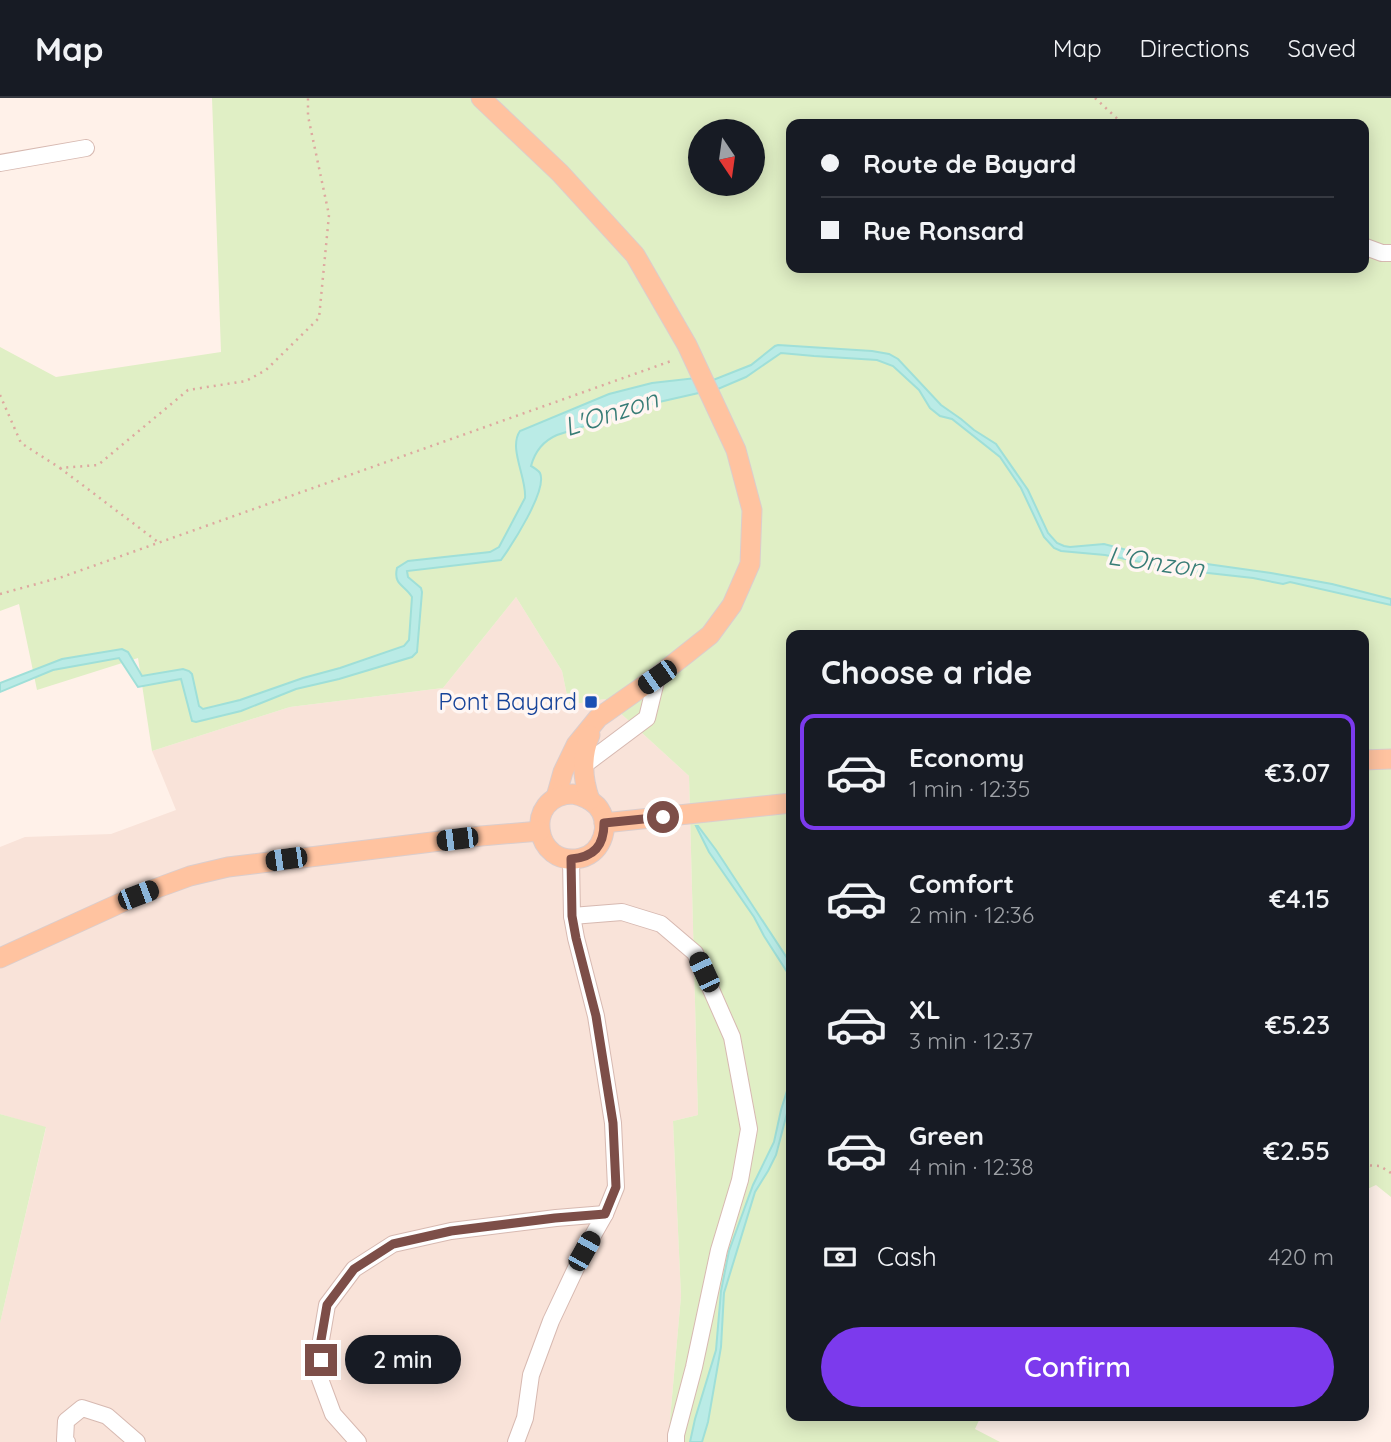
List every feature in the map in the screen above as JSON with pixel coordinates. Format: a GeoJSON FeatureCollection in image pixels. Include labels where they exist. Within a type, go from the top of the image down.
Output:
{"type":"FeatureCollection","features":[{"type":"Feature","properties":{"kind":"main road"},"geometry":{"type":"LineString","coordinates":[[481,98],[560,173],[635,255],[695,364],[736,450],[752,510],[750,564],[732,605],[710,635],[598,718],[583,734],[572,752],[556,797]]}},
{"type":"Feature","properties":{"kind":"main road"},"geometry":{"type":"LineString","coordinates":[[590,800],[584,785],[583,766],[587,742],[598,718]]}},
{"type":"Feature","properties":{"kind":"main road"},"geometry":{"type":"LineString","coordinates":[[1369,760],[1391,759]]}},
{"type":"Feature","properties":{"kind":"main road"},"geometry":{"type":"LineString","coordinates":[[573,794],[590,800],[603,816],[604,835],[600,845],[593,853],[582,858],[559,857],[549,852],[540,831],[540,817],[545,806],[556,797],[573,794]]}},
{"type":"Feature","properties":{"kind":"main road"},"geometry":{"type":"LineString","coordinates":[[604,823],[786,804]]}},
{"type":"Feature","properties":{"kind":"main road"},"geometry":{"type":"LineString","coordinates":[[0,958],[138,895],[190,876],[228,867],[468,837],[540,831]]}},
{"type":"Feature","properties":{"kind":"street"},"geometry":{"type":"LineString","coordinates":[[0,163],[86,148]]}},
{"type":"Feature","properties":{"kind":"street"},"geometry":{"type":"LineString","coordinates":[[1369,248],[1391,253]]}},
{"type":"Feature","properties":{"kind":"street"},"geometry":{"type":"LineString","coordinates":[[583,766],[647,718],[659,675]]}},
{"type":"Feature","properties":{"kind":"street"},"geometry":{"type":"LineString","coordinates":[[516,1442],[525,1418],[531,1375],[551,1321],[616,1187],[613,1123],[596,1016],[572,916],[571,859]]}},
{"type":"Feature","properties":{"kind":"street"},"geometry":{"type":"LineString","coordinates":[[572,916],[622,912],[661,924],[695,953],[732,1037],[748,1129],[740,1181],[719,1250],[676,1442]]}},
{"type":"Feature","properties":{"kind":"street"},"geometry":{"type":"LineString","coordinates":[[358,1442],[333,1413],[320,1379],[321,1340],[327,1305],[354,1269],[393,1244],[451,1231],[605,1214]]}},
{"type":"Feature","properties":{"kind":"street"},"geometry":{"type":"LineString","coordinates":[[67,1442],[66,1422],[82,1408],[107,1416],[137,1442]]}},
{"type":"Feature","properties":{"kind":"path"},"geometry":{"type":"LineString","coordinates":[[60,468],[98,465],[188,390],[246,381],[256,376],[266,370],[319,318],[329,215],[308,116],[308,98]]}},
{"type":"Feature","properties":{"kind":"path"},"geometry":{"type":"LineString","coordinates":[[1095,98],[1118,119]]}},
{"type":"Feature","properties":{"kind":"path"},"geometry":{"type":"LineString","coordinates":[[0,594],[62,577],[670,360],[695,364]]}},
{"type":"Feature","properties":{"kind":"path"},"geometry":{"type":"LineString","coordinates":[[0,395],[21,443],[60,468],[158,542]]}},
{"type":"Feature","properties":{"kind":"path"},"geometry":{"type":"LineString","coordinates":[[1369,1166],[1380,1167],[1391,1173]]}},
{"type":"Feature","properties":{"kind":"shaded area"},"geometry":{"type":"Polygon","coordinates":[[[516,597],[562,671],[569,705],[605,699],[689,776],[698,1115],[673,1121],[681,1296],[668,1442],[0,1442],[0,1323],[46,1128],[0,1114],[0,847],[25,837],[111,834],[176,810],[152,751],[290,707],[443,688],[516,597]]]}},
{"type":"Feature","properties":{"kind":"green space"},"geometry":{"type":"Polygon","coordinates":[[[212,98],[1391,98],[1391,1197],[1376,1185],[1369,1188],[1369,630],[786,630],[786,1421],[979,1421],[975,1429],[1000,1442],[668,1442],[681,1296],[673,1121],[698,1115],[689,776],[605,699],[569,705],[562,671],[516,597],[443,688],[290,707],[152,751],[138,658],[37,690],[19,604],[0,611],[0,347],[56,377],[221,352],[212,98]]]}},
{"type":"Feature","properties":{"kind":"green space"},"geometry":{"type":"Polygon","coordinates":[[[0,1114],[46,1127],[0,1323],[0,1114]]]}},
{"type":"Feature","properties":{"kind":"water","name":"L'Onzon"},"geometry":{"type":"Polygon","coordinates":[[[778,345],[872,351],[889,354],[898,359],[941,405],[996,444],[1028,490],[1048,533],[1064,546],[1104,544],[1150,556],[1332,584],[1391,599],[1391,605],[1290,582],[1283,584],[1181,570],[1105,555],[1061,551],[1054,548],[1044,537],[1021,488],[1000,457],[952,419],[940,416],[930,408],[919,390],[893,366],[877,360],[781,353],[746,377],[718,389],[713,380],[751,365],[778,345]]]}},
{"type":"Feature","properties":{"kind":"water","name":"L'Onzon"},"geometry":{"type":"Polygon","coordinates":[[[696,378],[703,392],[659,402],[557,435],[544,443],[537,451],[531,466],[540,473],[539,492],[527,518],[501,560],[407,571],[408,577],[422,592],[417,652],[412,657],[296,689],[241,711],[196,722],[192,721],[181,679],[138,687],[119,658],[53,670],[0,692],[0,683],[62,659],[122,649],[128,652],[142,676],[183,669],[189,671],[199,706],[203,709],[240,700],[404,646],[409,640],[412,597],[398,581],[397,568],[408,561],[490,552],[499,547],[525,498],[516,446],[520,431],[609,394],[652,383],[696,378]]]}},
{"type":"Feature","properties":{"kind":"water"},"geometry":{"type":"Polygon","coordinates":[[[696,826],[716,850],[786,956],[786,970],[754,917],[709,852],[696,826]]]}},
{"type":"Feature","properties":{"kind":"water"},"geometry":{"type":"Polygon","coordinates":[[[786,1094],[786,1117],[776,1155],[755,1192],[724,1293],[721,1347],[708,1422],[702,1442],[690,1442],[716,1350],[721,1291],[729,1251],[753,1185],[774,1142],[786,1094]]]}},
{"type":"Feature","properties":{"kind":"place","name":"Pont Bayard"},"geometry":{"type":"Point","coordinates":[591,702]}},
{"type":"Feature","properties":{"kind":"route"},"geometry":{"type":"LineString","coordinates":[[321,1360],[321,1340],[327,1305],[354,1269],[393,1244],[451,1231],[605,1214],[616,1187],[613,1123],[596,1016],[572,916],[571,859],[593,853],[604,835],[604,823],[663,817]]}}]}
